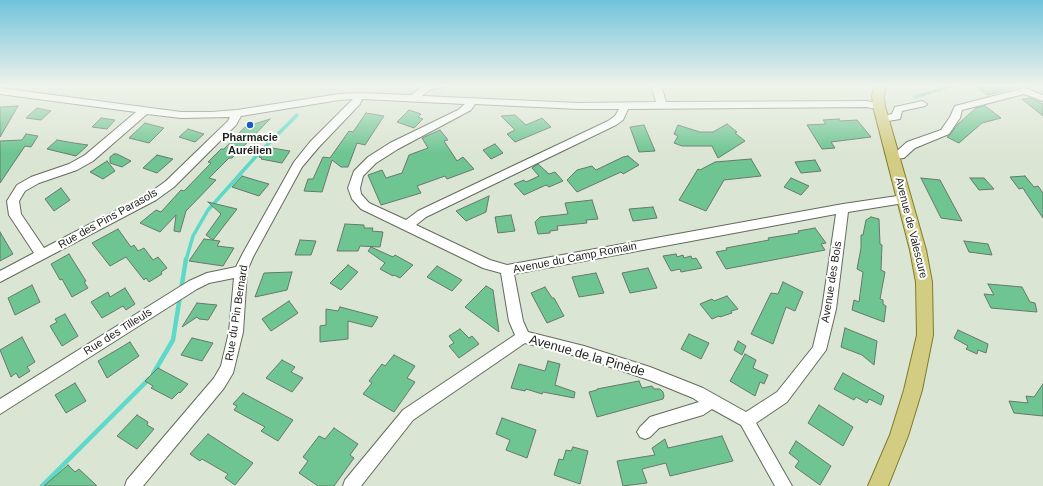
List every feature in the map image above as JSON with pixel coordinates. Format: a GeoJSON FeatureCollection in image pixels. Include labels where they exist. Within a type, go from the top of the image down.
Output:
{"type":"FeatureCollection","features":[{"type":"Feature","properties":{"kind":"main road","name":"Avenue de Valescure"},"geometry":{"type":"LineString","coordinates":[[878,486],[899,436],[911,396],[925,335],[924,282],[880,108]]}},
{"type":"Feature","properties":{"kind":"street"},"geometry":{"type":"LineString","coordinates":[[125,108],[181,115],[238,113],[272,108]]}},
{"type":"Feature","properties":{"kind":"street","name":"Rue du Pin Bernard"},"geometry":{"type":"LineString","coordinates":[[133,486],[220,383],[228,368],[236,332],[241,271],[247,256],[298,165],[314,145],[351,108]]}},
{"type":"Feature","properties":{"kind":"street","name":"Avenue du Camp Romain"},"geometry":{"type":"LineString","coordinates":[[468,108],[394,146],[372,160],[358,174],[354,188],[356,196],[365,206],[487,264],[507,270],[843,208],[904,199]]}},
{"type":"Feature","properties":{"kind":"street"},"geometry":{"type":"LineString","coordinates":[[407,226],[422,214],[612,123],[619,118],[624,108]]}},
{"type":"Feature","properties":{"kind":"street"},"geometry":{"type":"LineString","coordinates":[[872,108],[881,113],[896,117],[898,109],[901,108]]}},
{"type":"Feature","properties":{"kind":"street"},"geometry":{"type":"LineString","coordinates":[[892,155],[900,155],[912,145],[945,132],[955,118],[959,108]]}},
{"type":"Feature","properties":{"kind":"street"},"geometry":{"type":"LineString","coordinates":[[42,255],[15,215],[13,201],[21,188],[35,180],[73,166],[89,158],[144,111]]}},
{"type":"Feature","properties":{"kind":"street","name":"Rue des Pins Parasols"},"geometry":{"type":"LineString","coordinates":[[0,277],[152,196],[170,184],[232,123],[238,113]]}},
{"type":"Feature","properties":{"kind":"street","name":"Avenue des Bois"},"geometry":{"type":"LineString","coordinates":[[746,420],[765,410],[782,397],[819,350],[830,309],[843,208]]}},
{"type":"Feature","properties":{"kind":"street"},"geometry":{"type":"LineString","coordinates":[[507,270],[516,321],[523,337]]}},
{"type":"Feature","properties":{"kind":"street","name":"Rue des Tilleuls"},"geometry":{"type":"LineString","coordinates":[[0,407],[193,284],[207,278],[241,271]]}},
{"type":"Feature","properties":{"kind":"street","name":"Avenue de la Pinède"},"geometry":{"type":"LineString","coordinates":[[351,486],[408,415],[523,337],[584,352],[643,372],[698,393],[746,420]]}},
{"type":"Feature","properties":{"kind":"street"},"geometry":{"type":"LineString","coordinates":[[645,432],[655,422],[703,408],[711,400]]}},
{"type":"Feature","properties":{"kind":"street"},"geometry":{"type":"LineString","coordinates":[[746,420],[784,486]]}},
{"type":"Feature","properties":{"kind":"building"},"geometry":{"type":"Polygon","coordinates":[[[0,108],[17,108],[0,137],[0,108]]]}},
{"type":"Feature","properties":{"kind":"building"},"geometry":{"type":"Polygon","coordinates":[[[37,108],[51,111],[41,120],[26,118],[37,108]]]}},
{"type":"Feature","properties":{"kind":"building"},"geometry":{"type":"Polygon","coordinates":[[[976,108],[987,108],[1001,118],[982,123],[959,143],[947,137],[957,125],[976,108]]]}},
{"type":"Feature","properties":{"kind":"building"},"geometry":{"type":"Polygon","coordinates":[[[1033,108],[1043,108],[1043,116],[1033,108]]]}},
{"type":"Feature","properties":{"kind":"building"},"geometry":{"type":"Polygon","coordinates":[[[409,110],[421,114],[418,117],[423,119],[414,128],[397,122],[409,110]]]}},
{"type":"Feature","properties":{"kind":"building"},"geometry":{"type":"Polygon","coordinates":[[[366,113],[384,116],[365,145],[357,143],[348,167],[341,167],[332,160],[322,192],[304,191],[308,179],[313,179],[323,157],[330,158],[349,131],[353,132],[366,113]]]}},
{"type":"Feature","properties":{"kind":"building"},"geometry":{"type":"Polygon","coordinates":[[[515,115],[526,125],[542,118],[551,127],[515,142],[507,134],[515,130],[501,116],[515,115]]]}},
{"type":"Feature","properties":{"kind":"building"},"geometry":{"type":"Polygon","coordinates":[[[101,118],[115,120],[107,129],[92,127],[101,118]]]}},
{"type":"Feature","properties":{"kind":"building"},"geometry":{"type":"Polygon","coordinates":[[[270,119],[232,158],[229,158],[209,178],[216,180],[186,211],[180,232],[174,231],[176,215],[160,232],[140,223],[156,210],[161,212],[181,190],[184,191],[211,163],[208,162],[221,149],[224,149],[245,127],[270,119]]]}},
{"type":"Feature","properties":{"kind":"building"},"geometry":{"type":"Polygon","coordinates":[[[839,119],[840,121],[857,120],[871,137],[831,142],[835,148],[822,149],[807,125],[826,124],[823,120],[839,119]]]}},
{"type":"Feature","properties":{"kind":"building"},"geometry":{"type":"Polygon","coordinates":[[[145,123],[164,128],[149,143],[129,138],[145,123]]]}},
{"type":"Feature","properties":{"kind":"building"},"geometry":{"type":"Polygon","coordinates":[[[727,124],[745,141],[718,158],[712,146],[682,146],[674,143],[678,136],[674,134],[678,125],[700,132],[713,132],[727,124]]]}},
{"type":"Feature","properties":{"kind":"building"},"geometry":{"type":"Polygon","coordinates":[[[644,125],[655,151],[639,152],[630,127],[644,125]]]}},
{"type":"Feature","properties":{"kind":"building"},"geometry":{"type":"Polygon","coordinates":[[[188,129],[204,134],[195,142],[179,137],[188,129]]]}},
{"type":"Feature","properties":{"kind":"building"},"geometry":{"type":"Polygon","coordinates":[[[440,130],[448,140],[444,141],[457,161],[463,157],[474,169],[447,179],[445,176],[417,186],[421,193],[381,205],[368,175],[382,170],[386,178],[402,173],[409,155],[428,148],[422,138],[440,130]]]}},
{"type":"Feature","properties":{"kind":"building"},"geometry":{"type":"Polygon","coordinates":[[[26,134],[38,136],[31,147],[25,146],[0,183],[0,141],[22,140],[26,134]]]}},
{"type":"Feature","properties":{"kind":"building"},"geometry":{"type":"Polygon","coordinates":[[[57,140],[88,145],[76,156],[47,149],[57,140]]]}},
{"type":"Feature","properties":{"kind":"building"},"geometry":{"type":"Polygon","coordinates":[[[495,144],[503,153],[491,159],[483,150],[495,144]]]}},
{"type":"Feature","properties":{"kind":"building"},"geometry":{"type":"Polygon","coordinates":[[[266,147],[290,151],[282,163],[261,159],[262,158],[259,157],[266,147]]]}},
{"type":"Feature","properties":{"kind":"building"},"geometry":{"type":"Polygon","coordinates":[[[114,154],[131,161],[122,167],[110,163],[110,157],[114,154]]]}},
{"type":"Feature","properties":{"kind":"building"},"geometry":{"type":"Polygon","coordinates":[[[157,155],[173,159],[157,173],[143,168],[157,155]]]}},
{"type":"Feature","properties":{"kind":"building"},"geometry":{"type":"Polygon","coordinates":[[[628,156],[639,165],[623,174],[621,172],[577,192],[567,180],[577,170],[592,166],[596,170],[628,156]]]}},
{"type":"Feature","properties":{"kind":"building"},"geometry":{"type":"Polygon","coordinates":[[[751,159],[761,176],[724,180],[706,211],[679,200],[698,169],[700,170],[715,162],[751,159]]]}},
{"type":"Feature","properties":{"kind":"building"},"geometry":{"type":"Polygon","coordinates":[[[815,160],[821,171],[801,173],[795,162],[815,160]]]}},
{"type":"Feature","properties":{"kind":"building"},"geometry":{"type":"Polygon","coordinates":[[[107,161],[115,171],[103,179],[90,172],[107,161]]]}},
{"type":"Feature","properties":{"kind":"building"},"geometry":{"type":"Polygon","coordinates":[[[538,164],[549,174],[555,172],[563,181],[549,187],[546,185],[524,195],[514,184],[524,180],[526,182],[539,176],[532,168],[538,164]]]}},
{"type":"Feature","properties":{"kind":"building"},"geometry":{"type":"Polygon","coordinates":[[[242,176],[269,184],[259,196],[232,187],[242,176]]]}},
{"type":"Feature","properties":{"kind":"building"},"geometry":{"type":"Polygon","coordinates":[[[1025,176],[1034,187],[1038,186],[1043,193],[1043,218],[1023,188],[1019,189],[1010,177],[1025,176]]]}},
{"type":"Feature","properties":{"kind":"building"},"geometry":{"type":"Polygon","coordinates":[[[791,178],[809,186],[801,195],[784,187],[791,178]]]}},
{"type":"Feature","properties":{"kind":"building"},"geometry":{"type":"Polygon","coordinates":[[[921,178],[940,180],[962,221],[941,218],[921,178]]]}},
{"type":"Feature","properties":{"kind":"building"},"geometry":{"type":"Polygon","coordinates":[[[970,178],[984,178],[994,189],[979,190],[970,178]]]}},
{"type":"Feature","properties":{"kind":"building"},"geometry":{"type":"Polygon","coordinates":[[[61,188],[70,200],[54,211],[45,199],[61,188]]]}},
{"type":"Feature","properties":{"kind":"building"},"geometry":{"type":"Polygon","coordinates":[[[489,196],[486,212],[466,221],[456,211],[489,196]]]}},
{"type":"Feature","properties":{"kind":"building"},"geometry":{"type":"Polygon","coordinates":[[[592,200],[598,219],[586,220],[587,223],[557,226],[558,230],[550,231],[550,233],[538,234],[535,222],[540,217],[568,214],[565,203],[592,200]]]}},
{"type":"Feature","properties":{"kind":"building"},"geometry":{"type":"Polygon","coordinates":[[[208,202],[237,209],[213,240],[206,235],[221,214],[208,202]]]}},
{"type":"Feature","properties":{"kind":"building"},"geometry":{"type":"Polygon","coordinates":[[[653,207],[657,218],[633,221],[629,209],[653,207]]]}},
{"type":"Feature","properties":{"kind":"building"},"geometry":{"type":"Polygon","coordinates":[[[511,215],[515,231],[498,233],[495,217],[511,215]]]}},
{"type":"Feature","properties":{"kind":"building"},"geometry":{"type":"Polygon","coordinates":[[[871,217],[879,219],[880,244],[882,245],[881,270],[885,272],[880,299],[883,300],[883,304],[886,306],[884,322],[852,310],[854,300],[859,302],[863,272],[857,269],[861,248],[861,235],[863,235],[866,220],[871,217]]]}},
{"type":"Feature","properties":{"kind":"building"},"geometry":{"type":"Polygon","coordinates":[[[345,224],[364,225],[364,228],[373,228],[372,231],[383,232],[380,247],[360,246],[358,251],[337,251],[345,224]]]}},
{"type":"Feature","properties":{"kind":"building"},"geometry":{"type":"Polygon","coordinates":[[[815,228],[826,243],[821,244],[825,250],[726,269],[716,252],[727,250],[726,248],[769,240],[768,238],[799,233],[798,231],[815,228]]]}},
{"type":"Feature","properties":{"kind":"building"},"geometry":{"type":"Polygon","coordinates":[[[118,229],[131,247],[134,245],[138,251],[144,248],[153,260],[158,257],[167,268],[161,272],[162,274],[149,282],[146,278],[144,280],[126,257],[110,266],[92,243],[118,229]]]}},
{"type":"Feature","properties":{"kind":"building"},"geometry":{"type":"Polygon","coordinates":[[[0,232],[13,254],[0,261],[0,232]]]}},
{"type":"Feature","properties":{"kind":"building"},"geometry":{"type":"Polygon","coordinates":[[[204,239],[220,241],[217,246],[234,248],[223,266],[189,261],[204,239]]]}},
{"type":"Feature","properties":{"kind":"building"},"geometry":{"type":"Polygon","coordinates":[[[300,240],[316,241],[311,255],[295,255],[300,240]]]}},
{"type":"Feature","properties":{"kind":"building"},"geometry":{"type":"Polygon","coordinates":[[[964,241],[988,244],[992,255],[969,252],[964,241]]]}},
{"type":"Feature","properties":{"kind":"building"},"geometry":{"type":"Polygon","coordinates":[[[371,247],[393,257],[395,255],[413,265],[400,278],[394,275],[393,276],[380,269],[385,263],[368,251],[371,247]]]}},
{"type":"Feature","properties":{"kind":"building"},"geometry":{"type":"Polygon","coordinates":[[[69,254],[86,281],[84,282],[88,288],[72,297],[62,279],[60,280],[51,264],[69,254]]]}},
{"type":"Feature","properties":{"kind":"building"},"geometry":{"type":"Polygon","coordinates":[[[676,254],[677,257],[683,255],[684,258],[691,256],[692,259],[696,258],[702,268],[681,272],[680,269],[671,271],[663,256],[676,254]]]}},
{"type":"Feature","properties":{"kind":"building"},"geometry":{"type":"Polygon","coordinates":[[[348,265],[358,272],[341,290],[330,283],[348,265]]]}},
{"type":"Feature","properties":{"kind":"building"},"geometry":{"type":"Polygon","coordinates":[[[437,266],[462,280],[452,291],[427,277],[437,266]]]}},
{"type":"Feature","properties":{"kind":"building"},"geometry":{"type":"Polygon","coordinates":[[[648,268],[657,288],[630,293],[622,273],[648,268]]]}},
{"type":"Feature","properties":{"kind":"building"},"geometry":{"type":"Polygon","coordinates":[[[292,272],[287,290],[255,297],[264,273],[292,272]]]}},
{"type":"Feature","properties":{"kind":"building"},"geometry":{"type":"Polygon","coordinates":[[[596,273],[604,293],[579,297],[572,277],[596,273]]]}},
{"type":"Feature","properties":{"kind":"building"},"geometry":{"type":"Polygon","coordinates":[[[783,282],[803,292],[795,311],[786,307],[773,344],[751,334],[771,293],[778,294],[783,282]]]}},
{"type":"Feature","properties":{"kind":"building"},"geometry":{"type":"Polygon","coordinates":[[[988,284],[1022,287],[1030,302],[1035,303],[1037,312],[991,308],[984,294],[994,295],[988,284]]]}},
{"type":"Feature","properties":{"kind":"building"},"geometry":{"type":"Polygon","coordinates":[[[32,285],[40,302],[15,315],[8,298],[32,285]]]}},
{"type":"Feature","properties":{"kind":"building"},"geometry":{"type":"Polygon","coordinates":[[[486,286],[493,290],[499,332],[465,307],[486,286]]]}},
{"type":"Feature","properties":{"kind":"building"},"geometry":{"type":"Polygon","coordinates":[[[545,287],[552,298],[554,298],[564,316],[547,323],[531,293],[545,287]]]}},
{"type":"Feature","properties":{"kind":"building"},"geometry":{"type":"Polygon","coordinates":[[[125,288],[135,304],[126,310],[123,306],[102,318],[91,302],[108,292],[110,297],[125,288]]]}},
{"type":"Feature","properties":{"kind":"building"},"geometry":{"type":"Polygon","coordinates":[[[727,296],[738,309],[731,311],[732,313],[720,317],[719,316],[712,319],[700,304],[712,299],[714,301],[727,296]]]}},
{"type":"Feature","properties":{"kind":"building"},"geometry":{"type":"Polygon","coordinates":[[[289,301],[298,313],[271,331],[262,319],[289,301]]]}},
{"type":"Feature","properties":{"kind":"building"},"geometry":{"type":"Polygon","coordinates":[[[197,303],[217,305],[208,320],[199,319],[197,317],[182,327],[197,303]]]}},
{"type":"Feature","properties":{"kind":"building"},"geometry":{"type":"Polygon","coordinates":[[[340,307],[378,317],[372,327],[348,321],[348,339],[320,342],[320,326],[326,325],[326,309],[338,311],[340,307]]]}},
{"type":"Feature","properties":{"kind":"building"},"geometry":{"type":"Polygon","coordinates":[[[65,314],[78,336],[62,346],[50,326],[57,322],[55,319],[65,314]]]}},
{"type":"Feature","properties":{"kind":"building"},"geometry":{"type":"Polygon","coordinates":[[[845,328],[877,341],[874,365],[862,355],[841,347],[845,328]]]}},
{"type":"Feature","properties":{"kind":"building"},"geometry":{"type":"Polygon","coordinates":[[[460,329],[469,338],[472,336],[479,344],[459,358],[449,346],[454,343],[449,336],[460,329]]]}},
{"type":"Feature","properties":{"kind":"building"},"geometry":{"type":"Polygon","coordinates":[[[958,330],[988,344],[986,353],[978,350],[977,354],[966,349],[968,346],[954,338],[958,330]]]}},
{"type":"Feature","properties":{"kind":"building"},"geometry":{"type":"Polygon","coordinates":[[[689,334],[709,343],[701,359],[681,349],[689,334]]]}},
{"type":"Feature","properties":{"kind":"building"},"geometry":{"type":"Polygon","coordinates":[[[22,337],[35,362],[27,367],[30,371],[19,378],[16,373],[11,377],[0,350],[22,337]]]}},
{"type":"Feature","properties":{"kind":"building"},"geometry":{"type":"Polygon","coordinates":[[[192,338],[213,343],[202,361],[181,355],[192,338]]]}},
{"type":"Feature","properties":{"kind":"building"},"geometry":{"type":"Polygon","coordinates":[[[738,341],[746,346],[742,355],[734,350],[738,341]]]}},
{"type":"Feature","properties":{"kind":"building"},"geometry":{"type":"Polygon","coordinates":[[[130,342],[139,356],[107,378],[98,361],[130,342]]]}},
{"type":"Feature","properties":{"kind":"building"},"geometry":{"type":"Polygon","coordinates":[[[745,354],[756,360],[753,368],[768,375],[764,384],[760,382],[755,396],[730,381],[745,354]]]}},
{"type":"Feature","properties":{"kind":"building"},"geometry":{"type":"Polygon","coordinates":[[[394,355],[415,366],[407,378],[415,382],[394,412],[363,394],[372,383],[369,381],[382,364],[385,366],[394,355]]]}},
{"type":"Feature","properties":{"kind":"building"},"geometry":{"type":"Polygon","coordinates":[[[282,360],[295,367],[291,372],[303,378],[292,392],[266,378],[282,360]]]}},
{"type":"Feature","properties":{"kind":"building"},"geometry":{"type":"Polygon","coordinates":[[[548,361],[560,364],[555,385],[575,392],[574,398],[543,392],[542,394],[526,389],[525,391],[511,388],[519,364],[545,371],[548,361]]]}},
{"type":"Feature","properties":{"kind":"building"},"geometry":{"type":"Polygon","coordinates":[[[158,368],[188,384],[172,399],[151,388],[153,386],[145,381],[158,368]]]}},
{"type":"Feature","properties":{"kind":"building"},"geometry":{"type":"Polygon","coordinates":[[[843,373],[884,396],[881,405],[869,399],[867,403],[856,397],[854,400],[834,389],[843,373]]]}},
{"type":"Feature","properties":{"kind":"building"},"geometry":{"type":"Polygon","coordinates":[[[639,381],[642,388],[652,386],[654,389],[660,389],[663,392],[663,399],[597,417],[589,392],[597,389],[639,381]]]}},
{"type":"Feature","properties":{"kind":"building"},"geometry":{"type":"Polygon","coordinates":[[[75,383],[86,401],[66,413],[55,395],[75,383]]]}},
{"type":"Feature","properties":{"kind":"building"},"geometry":{"type":"Polygon","coordinates":[[[1043,384],[1043,416],[1014,413],[1009,401],[1028,403],[1026,396],[1034,397],[1043,384]]]}},
{"type":"Feature","properties":{"kind":"building"},"geometry":{"type":"Polygon","coordinates":[[[243,393],[293,420],[278,441],[261,431],[265,427],[234,410],[237,406],[233,404],[243,393]]]}},
{"type":"Feature","properties":{"kind":"building"},"geometry":{"type":"Polygon","coordinates":[[[819,405],[853,427],[843,446],[808,423],[819,405]]]}},
{"type":"Feature","properties":{"kind":"building"},"geometry":{"type":"Polygon","coordinates":[[[137,415],[148,422],[147,425],[154,429],[137,449],[117,436],[137,415]]]}},
{"type":"Feature","properties":{"kind":"building"},"geometry":{"type":"Polygon","coordinates":[[[502,418],[536,430],[527,458],[506,450],[510,440],[496,434],[502,418]]]}},
{"type":"Feature","properties":{"kind":"building"},"geometry":{"type":"Polygon","coordinates":[[[334,428],[358,444],[350,455],[354,458],[334,486],[318,486],[299,473],[308,461],[303,457],[319,436],[325,439],[334,428]]]}},
{"type":"Feature","properties":{"kind":"building"},"geometry":{"type":"Polygon","coordinates":[[[208,434],[253,463],[235,485],[225,478],[228,474],[202,459],[200,461],[190,454],[208,434]]]}},
{"type":"Feature","properties":{"kind":"building"},"geometry":{"type":"Polygon","coordinates":[[[722,436],[733,461],[670,476],[666,463],[642,469],[647,483],[623,486],[617,461],[655,455],[652,448],[665,439],[668,448],[722,436]]]}},
{"type":"Feature","properties":{"kind":"building"},"geometry":{"type":"Polygon","coordinates":[[[796,441],[831,466],[820,485],[795,467],[799,461],[789,453],[796,441]]]}},
{"type":"Feature","properties":{"kind":"building"},"geometry":{"type":"Polygon","coordinates":[[[573,447],[588,451],[580,484],[554,475],[559,459],[563,460],[566,450],[571,451],[573,447]]]}},
{"type":"Feature","properties":{"kind":"building"},"geometry":{"type":"Polygon","coordinates":[[[68,465],[75,472],[79,469],[97,486],[44,486],[68,465]]]}},
{"type":"Feature","properties":{"kind":"waterway"},"geometry":{"type":"LineString","coordinates":[[186,260],[193,236],[208,210],[259,153],[297,115]]}},
{"type":"Feature","properties":{"kind":"waterway"},"geometry":{"type":"LineString","coordinates":[[153,374],[173,340],[186,259]]}},
{"type":"Feature","properties":{"kind":"waterway"},"geometry":{"type":"LineString","coordinates":[[42,486],[149,379]]}},
{"type":"Feature","properties":{"kind":"place","name":"Pharmacie Aurélien"},"geometry":{"type":"Point","coordinates":[250,125]}}]}
